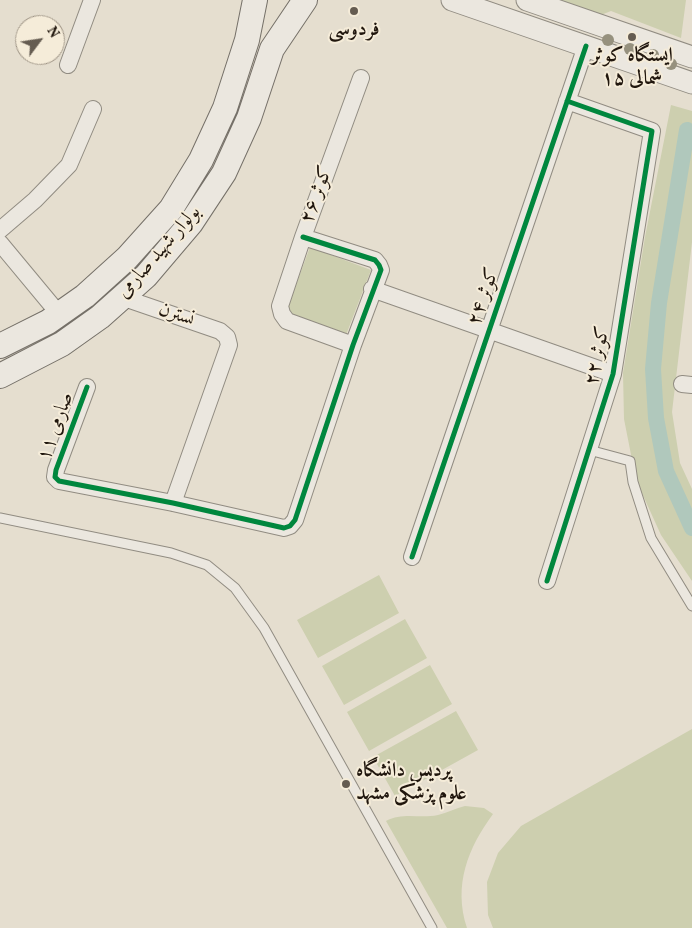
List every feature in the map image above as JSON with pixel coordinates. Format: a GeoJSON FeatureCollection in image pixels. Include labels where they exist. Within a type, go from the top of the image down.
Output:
{"type":"FeatureCollection","features":[{"type":"Feature","properties":{"kind":"main road","name":"بولوار شهید صارمی"},"geometry":{"type":"LineString","coordinates":[[0,346],[48,322],[85,296],[127,258],[171,209],[201,160],[225,108],[248,40],[255,0]]}},
{"type":"Feature","properties":{"kind":"main road","name":"بولوار شهید صارمی"},"geometry":{"type":"LineString","coordinates":[[0,376],[62,344],[124,298],[146,276],[191,223],[224,173],[249,118],[272,49],[305,0]]}},
{"type":"Feature","properties":{"kind":"street"},"geometry":{"type":"LineString","coordinates":[[68,65],[92,0]]}},
{"type":"Feature","properties":{"kind":"street"},"geometry":{"type":"LineString","coordinates":[[452,0],[692,83]]}},
{"type":"Feature","properties":{"kind":"street"},"geometry":{"type":"LineString","coordinates":[[527,0],[692,58]]}},
{"type":"Feature","properties":{"kind":"street","name":"کوثر ۲۴"},"geometry":{"type":"LineString","coordinates":[[412,557],[586,46]]}},
{"type":"Feature","properties":{"kind":"street","name":"کوثر ۲۶"},"geometry":{"type":"LineString","coordinates":[[353,345],[288,320],[282,314],[280,306],[361,78]]}},
{"type":"Feature","properties":{"kind":"street","name":"کوثر ۲۲"},"geometry":{"type":"LineString","coordinates":[[547,581],[613,374],[652,131],[567,101]]}},
{"type":"Feature","properties":{"kind":"street"},"geometry":{"type":"LineString","coordinates":[[0,230],[36,200],[69,165],[94,110]]}},
{"type":"Feature","properties":{"kind":"street"},"geometry":{"type":"LineString","coordinates":[[173,503],[284,528],[290,526],[295,520],[380,270],[379,265],[374,260],[303,237]]}},
{"type":"Feature","properties":{"kind":"street"},"geometry":{"type":"LineString","coordinates":[[0,243],[59,314]]}},
{"type":"Feature","properties":{"kind":"street"},"geometry":{"type":"LineString","coordinates":[[372,289],[613,374]]}},
{"type":"Feature","properties":{"kind":"street","name":"نسترن"},"geometry":{"type":"LineString","coordinates":[[124,298],[220,331],[227,337],[229,345],[173,503]]}},
{"type":"Feature","properties":{"kind":"street","name":"صارمی ۱۱"},"geometry":{"type":"LineString","coordinates":[[87,387],[55,477],[59,481],[173,503]]}},
{"type":"Feature","properties":{"kind":"lane"},"geometry":{"type":"LineString","coordinates":[[589,450],[630,461],[633,482],[651,538],[692,606]]}},
{"type":"Feature","properties":{"kind":"lane"},"geometry":{"type":"LineString","coordinates":[[0,518],[171,553],[207,565],[235,588],[264,628],[432,928]]}},
{"type":"Feature","properties":{"kind":"green space"},"geometry":{"type":"Polygon","coordinates":[[[561,0],[686,0],[681,38],[611,11],[601,15],[561,0]]]}},
{"type":"Feature","properties":{"kind":"green space"},"geometry":{"type":"Polygon","coordinates":[[[671,105],[692,111],[692,242],[672,412],[680,463],[692,489],[692,581],[661,535],[636,480],[624,419],[623,373],[645,237],[671,105]]]}},
{"type":"Feature","properties":{"kind":"green space"},"geometry":{"type":"Polygon","coordinates":[[[310,247],[371,270],[346,335],[286,312],[310,247]]]}},
{"type":"Feature","properties":{"kind":"green space"},"geometry":{"type":"Polygon","coordinates":[[[379,575],[399,613],[318,658],[297,620],[379,575]]]}},
{"type":"Feature","properties":{"kind":"green space"},"geometry":{"type":"Polygon","coordinates":[[[405,619],[427,658],[344,705],[322,666],[405,619]]]}},
{"type":"Feature","properties":{"kind":"green space"},"geometry":{"type":"Polygon","coordinates":[[[430,665],[452,704],[369,751],[347,712],[430,665]]]}},
{"type":"Feature","properties":{"kind":"green space"},"geometry":{"type":"Polygon","coordinates":[[[456,711],[478,750],[395,796],[373,757],[456,711]]]}},
{"type":"Feature","properties":{"kind":"green space"},"geometry":{"type":"Polygon","coordinates":[[[692,729],[692,928],[493,928],[488,915],[487,882],[498,853],[521,826],[692,729]]]}},
{"type":"Feature","properties":{"kind":"green space"},"geometry":{"type":"Polygon","coordinates":[[[465,806],[484,808],[493,814],[476,840],[465,868],[462,882],[462,897],[467,928],[447,928],[386,821],[405,816],[438,815],[465,806]]]}},
{"type":"Feature","properties":{"kind":"waterway"},"geometry":{"type":"LineString","coordinates":[[687,130],[659,303],[653,369],[656,418],[666,471],[692,528]]}},
{"type":"Feature","properties":{"kind":"cycle path"},"geometry":{"type":"LineString","coordinates":[[412,557],[586,46]]}},
{"type":"Feature","properties":{"kind":"cycle path"},"geometry":{"type":"LineString","coordinates":[[547,581],[613,374],[652,131],[567,101]]}},
{"type":"Feature","properties":{"kind":"cycle path"},"geometry":{"type":"LineString","coordinates":[[87,387],[56,470],[55,477],[59,481],[173,503],[284,528],[290,526],[295,520],[353,345],[381,270],[375,260],[303,237]]}},
{"type":"Feature","properties":{"kind":"place","name":"فردوسی"},"geometry":{"type":"Point","coordinates":[354,11]}},
{"type":"Feature","properties":{"kind":"place","name":"ایستگاه کوثر شمالی ۱۵"},"geometry":{"type":"Point","coordinates":[632,37]}},
{"type":"Feature","properties":{"kind":"place","name":"پردیس دانشگاه علوم پزشکی مشهد"},"geometry":{"type":"Point","coordinates":[346,784]}}]}
